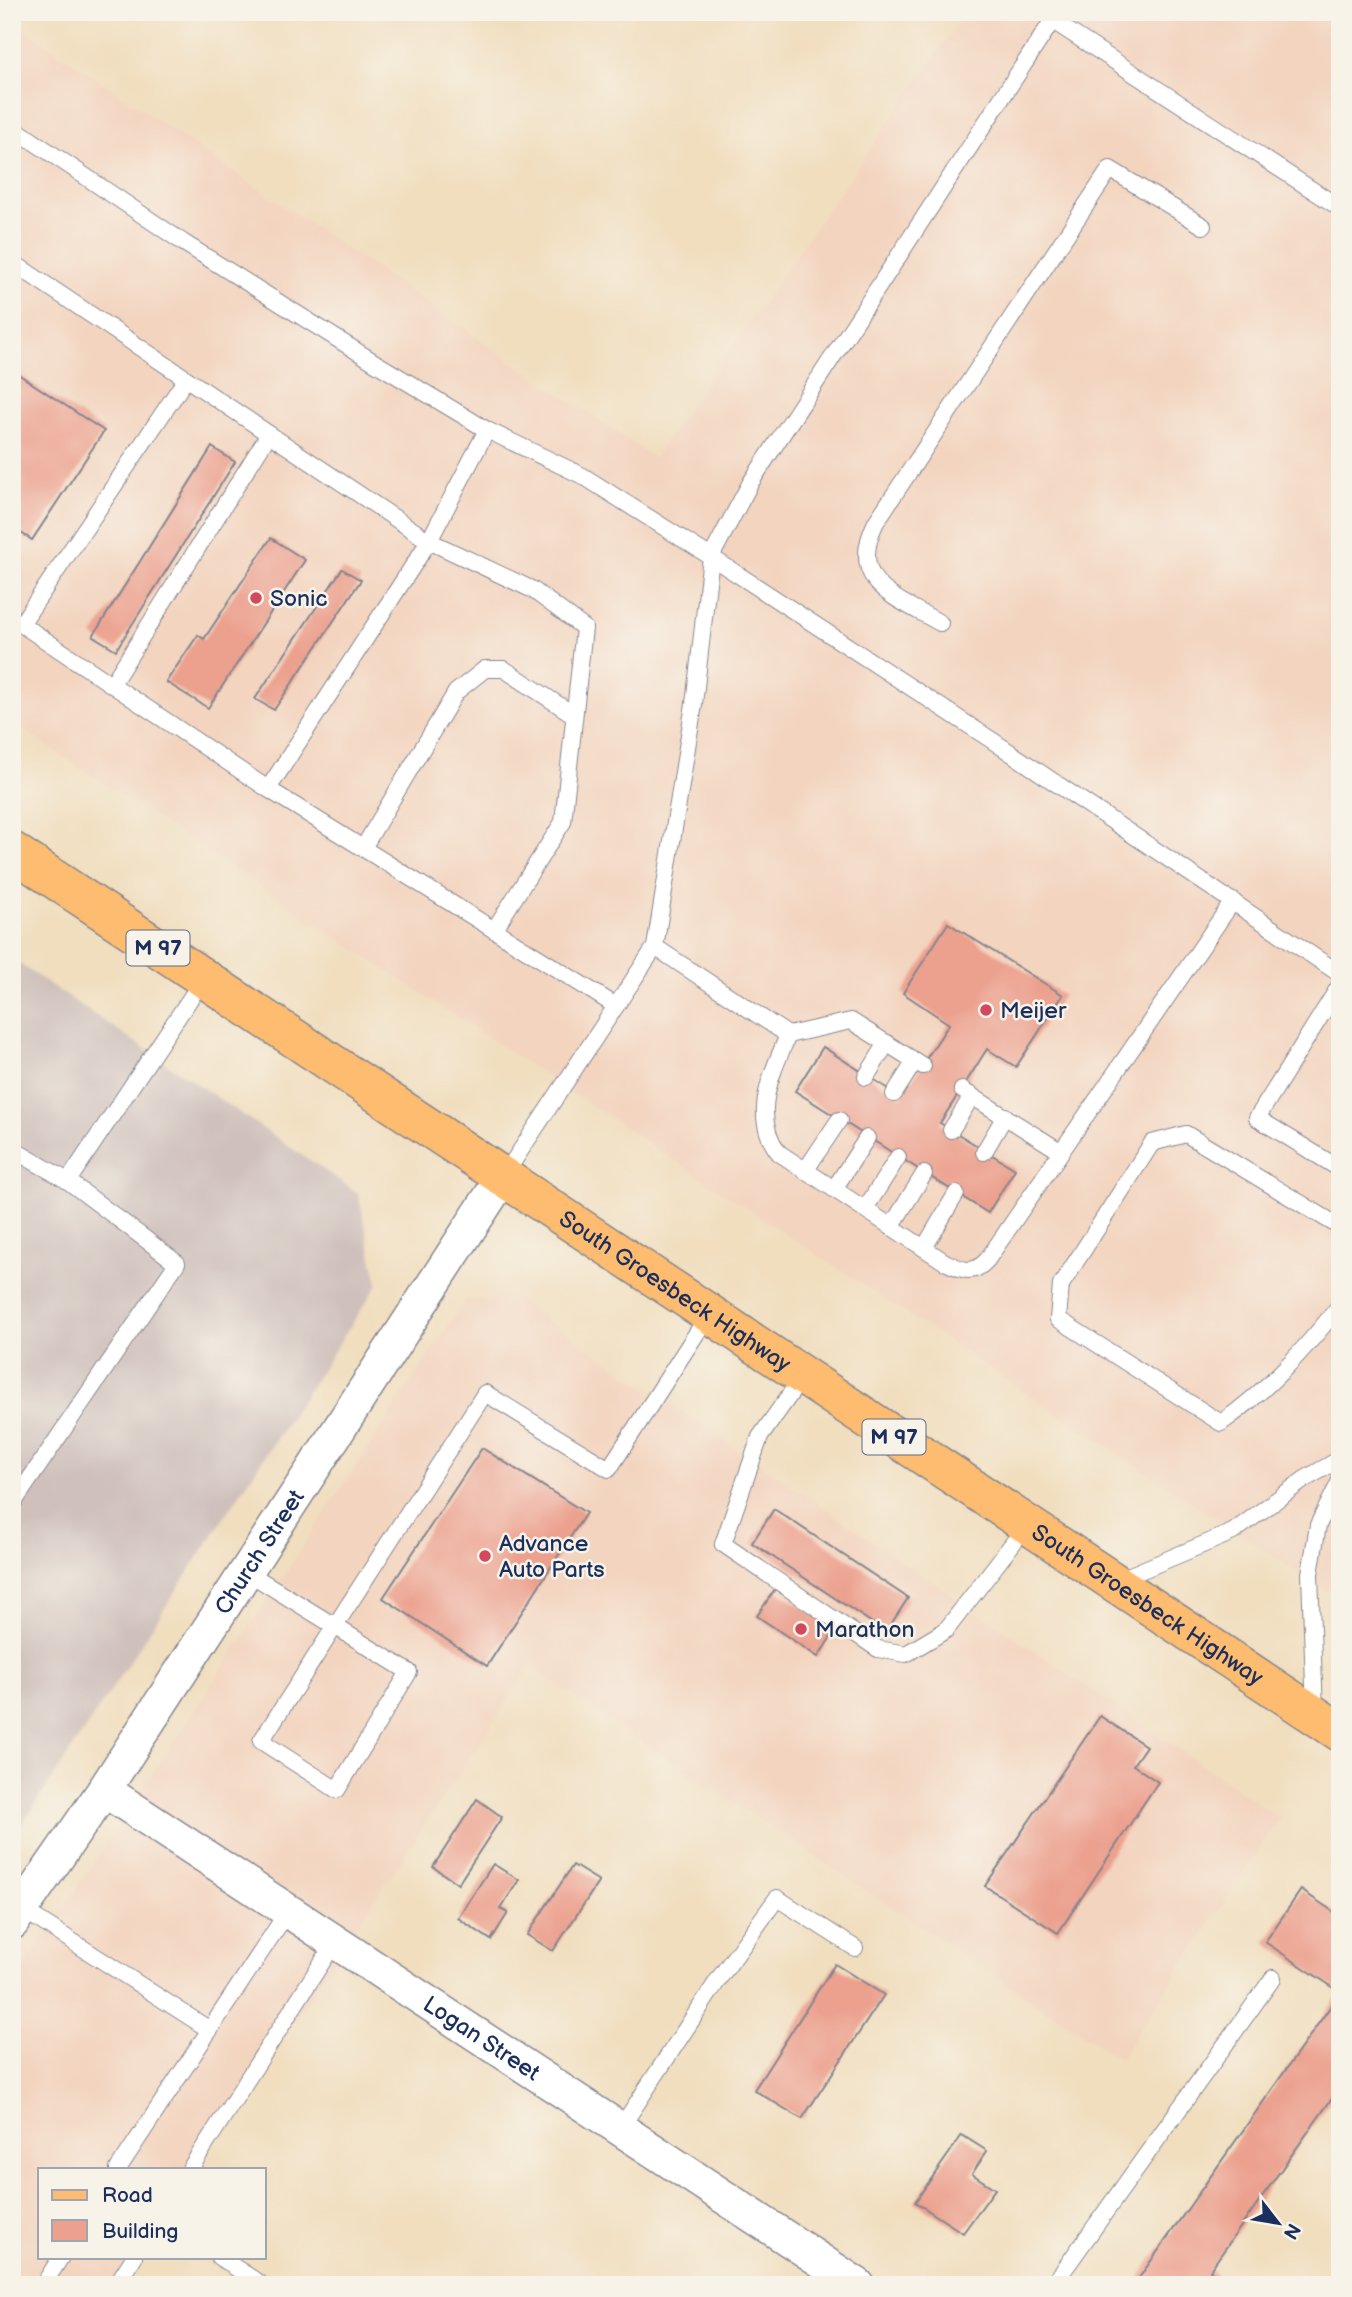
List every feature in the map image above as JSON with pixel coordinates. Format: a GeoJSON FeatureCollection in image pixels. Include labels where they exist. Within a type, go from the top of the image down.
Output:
{"type":"FeatureCollection","features":[{"type":"Feature","properties":{"kind":"main road","name":"South Groesbeck Highway"},"geometry":{"type":"LineString","coordinates":[[13,851],[1327,1724]]}},
{"type":"Feature","properties":{"kind":"street","name":"Church Street"},"geometry":{"type":"LineString","coordinates":[[17,1916],[104,1790],[503,1177]]}},
{"type":"Feature","properties":{"kind":"street","name":"Logan Street"},"geometry":{"type":"LineString","coordinates":[[104,1790],[858,2285]]}},
{"type":"Feature","properties":{"kind":"lane"},"geometry":{"type":"LineString","coordinates":[[503,1177],[655,947],[694,704],[710,557],[751,482],[1055,17],[1340,208]]}},
{"type":"Feature","properties":{"kind":"lane"},"geometry":{"type":"LineString","coordinates":[[12,127],[184,243],[487,430],[583,476],[710,557],[1340,974]]}},
{"type":"Feature","properties":{"kind":"lane"},"geometry":{"type":"LineString","coordinates":[[940,623],[875,582],[866,563],[866,543],[876,522],[1110,169],[1203,226]]}},
{"type":"Feature","properties":{"kind":"lane"},"geometry":{"type":"LineString","coordinates":[[12,262],[429,541],[533,590],[584,628],[563,822],[494,930]]}},
{"type":"Feature","properties":{"kind":"lane"},"geometry":{"type":"LineString","coordinates":[[186,379],[15,626],[111,684],[268,789],[616,1006]]}},
{"type":"Feature","properties":{"kind":"lane"},"geometry":{"type":"LineString","coordinates":[[268,789],[429,541],[487,430]]}},
{"type":"Feature","properties":{"kind":"lane"},"geometry":{"type":"LineString","coordinates":[[111,684],[269,434]]}},
{"type":"Feature","properties":{"kind":"lane"},"geometry":{"type":"LineString","coordinates":[[363,848],[456,692],[485,669],[505,669],[574,715]]}},
{"type":"Feature","properties":{"kind":"lane"},"geometry":{"type":"LineString","coordinates":[[788,1035],[766,1088],[765,1120],[772,1144],[779,1153],[958,1269],[968,1272],[979,1269],[1233,901]]}},
{"type":"Feature","properties":{"kind":"lane"},"geometry":{"type":"LineString","coordinates":[[655,947],[788,1035],[850,1021],[919,1063],[894,1094]]}},
{"type":"Feature","properties":{"kind":"lane"},"geometry":{"type":"LineString","coordinates":[[68,1181],[204,978]]}},
{"type":"Feature","properties":{"kind":"lane"},"geometry":{"type":"LineString","coordinates":[[1340,985],[1257,1118],[1340,1170]]}},
{"type":"Feature","properties":{"kind":"lane"},"geometry":{"type":"LineString","coordinates":[[866,1077],[887,1043]]}},
{"type":"Feature","properties":{"kind":"lane"},"geometry":{"type":"LineString","coordinates":[[951,1130],[967,1093],[1060,1152]]}},
{"type":"Feature","properties":{"kind":"lane"},"geometry":{"type":"LineString","coordinates":[[984,1152],[1004,1116]]}},
{"type":"Feature","properties":{"kind":"lane"},"geometry":{"type":"LineString","coordinates":[[805,1171],[839,1121]]}},
{"type":"Feature","properties":{"kind":"lane"},"geometry":{"type":"LineString","coordinates":[[1340,1227],[1186,1134],[1152,1143],[1061,1285],[1058,1319],[1221,1423],[1259,1396],[1302,1352],[1340,1305]]}},
{"type":"Feature","properties":{"kind":"lane"},"geometry":{"type":"LineString","coordinates":[[834,1189],[867,1138]]}},
{"type":"Feature","properties":{"kind":"lane"},"geometry":{"type":"LineString","coordinates":[[12,1149],[68,1181],[177,1263],[12,1505]]}},
{"type":"Feature","properties":{"kind":"lane"},"geometry":{"type":"LineString","coordinates":[[865,1209],[898,1157]]}},
{"type":"Feature","properties":{"kind":"lane"},"geometry":{"type":"LineString","coordinates":[[891,1227],[924,1174]]}},
{"type":"Feature","properties":{"kind":"lane"},"geometry":{"type":"LineString","coordinates":[[924,1248],[956,1194]]}},
{"type":"Feature","properties":{"kind":"lane"},"geometry":{"type":"LineString","coordinates":[[247,1572],[335,1625],[409,1672],[337,1790],[261,1741],[335,1625],[485,1393],[609,1469],[709,1314]]}},
{"type":"Feature","properties":{"kind":"lane"},"geometry":{"type":"LineString","coordinates":[[803,1376],[760,1437],[723,1544],[878,1649],[906,1654],[946,1630],[1027,1525]]}},
{"type":"Feature","properties":{"kind":"lane"},"geometry":{"type":"LineString","coordinates":[[1114,1582],[1234,1532],[1305,1479],[1340,1459]]}},
{"type":"Feature","properties":{"kind":"lane"},"geometry":{"type":"LineString","coordinates":[[1327,1724],[1310,1574],[1318,1525],[1340,1481]]}},
{"type":"Feature","properties":{"kind":"lane"},"geometry":{"type":"LineString","coordinates":[[621,2129],[776,1898],[855,1948]]}},
{"type":"Feature","properties":{"kind":"lane"},"geometry":{"type":"LineString","coordinates":[[119,2168],[288,1911]]}},
{"type":"Feature","properties":{"kind":"lane"},"geometry":{"type":"LineString","coordinates":[[17,1916],[210,2030]]}},
{"type":"Feature","properties":{"kind":"lane"},"geometry":{"type":"LineString","coordinates":[[191,2168],[335,1942]]}},
{"type":"Feature","properties":{"kind":"lane"},"geometry":{"type":"LineString","coordinates":[[1054,2285],[1273,1978]]}},
{"type":"Feature","properties":{"kind":"lane"},"geometry":{"type":"LineString","coordinates":[[43,2285],[60,2258]]}},
{"type":"Feature","properties":{"kind":"lane"},"geometry":{"type":"LineString","coordinates":[[116,2285],[133,2258]]}},
{"type":"Feature","properties":{"kind":"lane"},"geometry":{"type":"LineString","coordinates":[[221,2258],[262,2285]]}},
{"type":"Feature","properties":{"kind":"shaded area"},"geometry":{"type":"Polygon","coordinates":[[[966,12],[1340,12],[1340,1600],[12,723],[12,21],[654,458],[966,12]]]}},
{"type":"Feature","properties":{"kind":"shaded area"},"geometry":{"type":"Polygon","coordinates":[[[12,959],[358,1193],[378,1284],[12,1840],[12,959]]]}},
{"type":"Feature","properties":{"kind":"shaded area"},"geometry":{"type":"Polygon","coordinates":[[[515,1298],[1280,1818],[1120,2059],[530,1667],[196,2168],[38,2168],[38,2258],[136,2258],[118,2285],[12,2285],[12,1986],[466,1300],[515,1298]]]}},
{"type":"Feature","properties":{"kind":"building"},"geometry":{"type":"Polygon","coordinates":[[[12,370],[104,431],[32,540],[12,527],[12,370]]]}},
{"type":"Feature","properties":{"kind":"building"},"geometry":{"type":"Polygon","coordinates":[[[212,447],[235,462],[116,650],[93,636],[212,447]]]}},
{"type":"Feature","properties":{"kind":"building","name":"Sonic"},"geometry":{"type":"Polygon","coordinates":[[[271,538],[305,560],[208,708],[166,682],[198,635],[204,639],[271,538]]]}},
{"type":"Feature","properties":{"kind":"building"},"geometry":{"type":"Polygon","coordinates":[[[342,569],[361,580],[274,710],[255,699],[342,569]]]}},
{"type":"Feature","properties":{"kind":"building"},"geometry":{"type":"Polygon","coordinates":[[[948,923],[1063,995],[1016,1067],[987,1049],[940,1123],[1015,1169],[988,1213],[795,1091],[823,1047],[901,1097],[949,1024],[903,993],[948,923]]]}},
{"type":"Feature","properties":{"kind":"building","name":"Advance Auto Parts"},"geometry":{"type":"Polygon","coordinates":[[[482,1448],[586,1513],[487,1666],[383,1598],[482,1448]]]}},
{"type":"Feature","properties":{"kind":"building"},"geometry":{"type":"Polygon","coordinates":[[[774,1509],[908,1598],[886,1632],[752,1543],[774,1509]]]}},
{"type":"Feature","properties":{"kind":"building"},"geometry":{"type":"Polygon","coordinates":[[[775,1589],[836,1629],[818,1657],[757,1616],[775,1589]]]}},
{"type":"Feature","properties":{"kind":"building"},"geometry":{"type":"Polygon","coordinates":[[[1100,1716],[1146,1746],[1133,1765],[1158,1782],[1058,1933],[985,1886],[1100,1716]]]}},
{"type":"Feature","properties":{"kind":"building"},"geometry":{"type":"Polygon","coordinates":[[[477,1799],[502,1817],[458,1884],[433,1867],[477,1799]]]}},
{"type":"Feature","properties":{"kind":"building"},"geometry":{"type":"Polygon","coordinates":[[[493,1864],[519,1880],[500,1909],[508,1913],[491,1940],[458,1918],[493,1864]]]}},
{"type":"Feature","properties":{"kind":"building"},"geometry":{"type":"Polygon","coordinates":[[[573,1865],[599,1881],[553,1951],[527,1935],[573,1865]]]}},
{"type":"Feature","properties":{"kind":"building"},"geometry":{"type":"Polygon","coordinates":[[[1301,1890],[1340,1916],[1340,1992],[1265,1942],[1301,1890]]]}},
{"type":"Feature","properties":{"kind":"building"},"geometry":{"type":"Polygon","coordinates":[[[835,1964],[884,1995],[802,2119],[754,2090],[835,1964]]]}},
{"type":"Feature","properties":{"kind":"building"},"geometry":{"type":"Polygon","coordinates":[[[1340,1993],[1340,2087],[1210,2270],[1230,2285],[1134,2285],[1340,1993]]]}},
{"type":"Feature","properties":{"kind":"building"},"geometry":{"type":"Polygon","coordinates":[[[962,2135],[987,2151],[972,2174],[995,2189],[963,2233],[915,2202],[962,2135]]]}},
{"type":"Feature","properties":{"kind":"place","name":"Sonic"},"geometry":{"type":"Point","coordinates":[256,598]}},
{"type":"Feature","properties":{"kind":"place","name":"Meijer"},"geometry":{"type":"Point","coordinates":[986,1010]}},
{"type":"Feature","properties":{"kind":"place","name":"Advance Auto Parts"},"geometry":{"type":"Point","coordinates":[485,1556]}},
{"type":"Feature","properties":{"kind":"place","name":"Marathon"},"geometry":{"type":"Point","coordinates":[801,1629]}}]}
